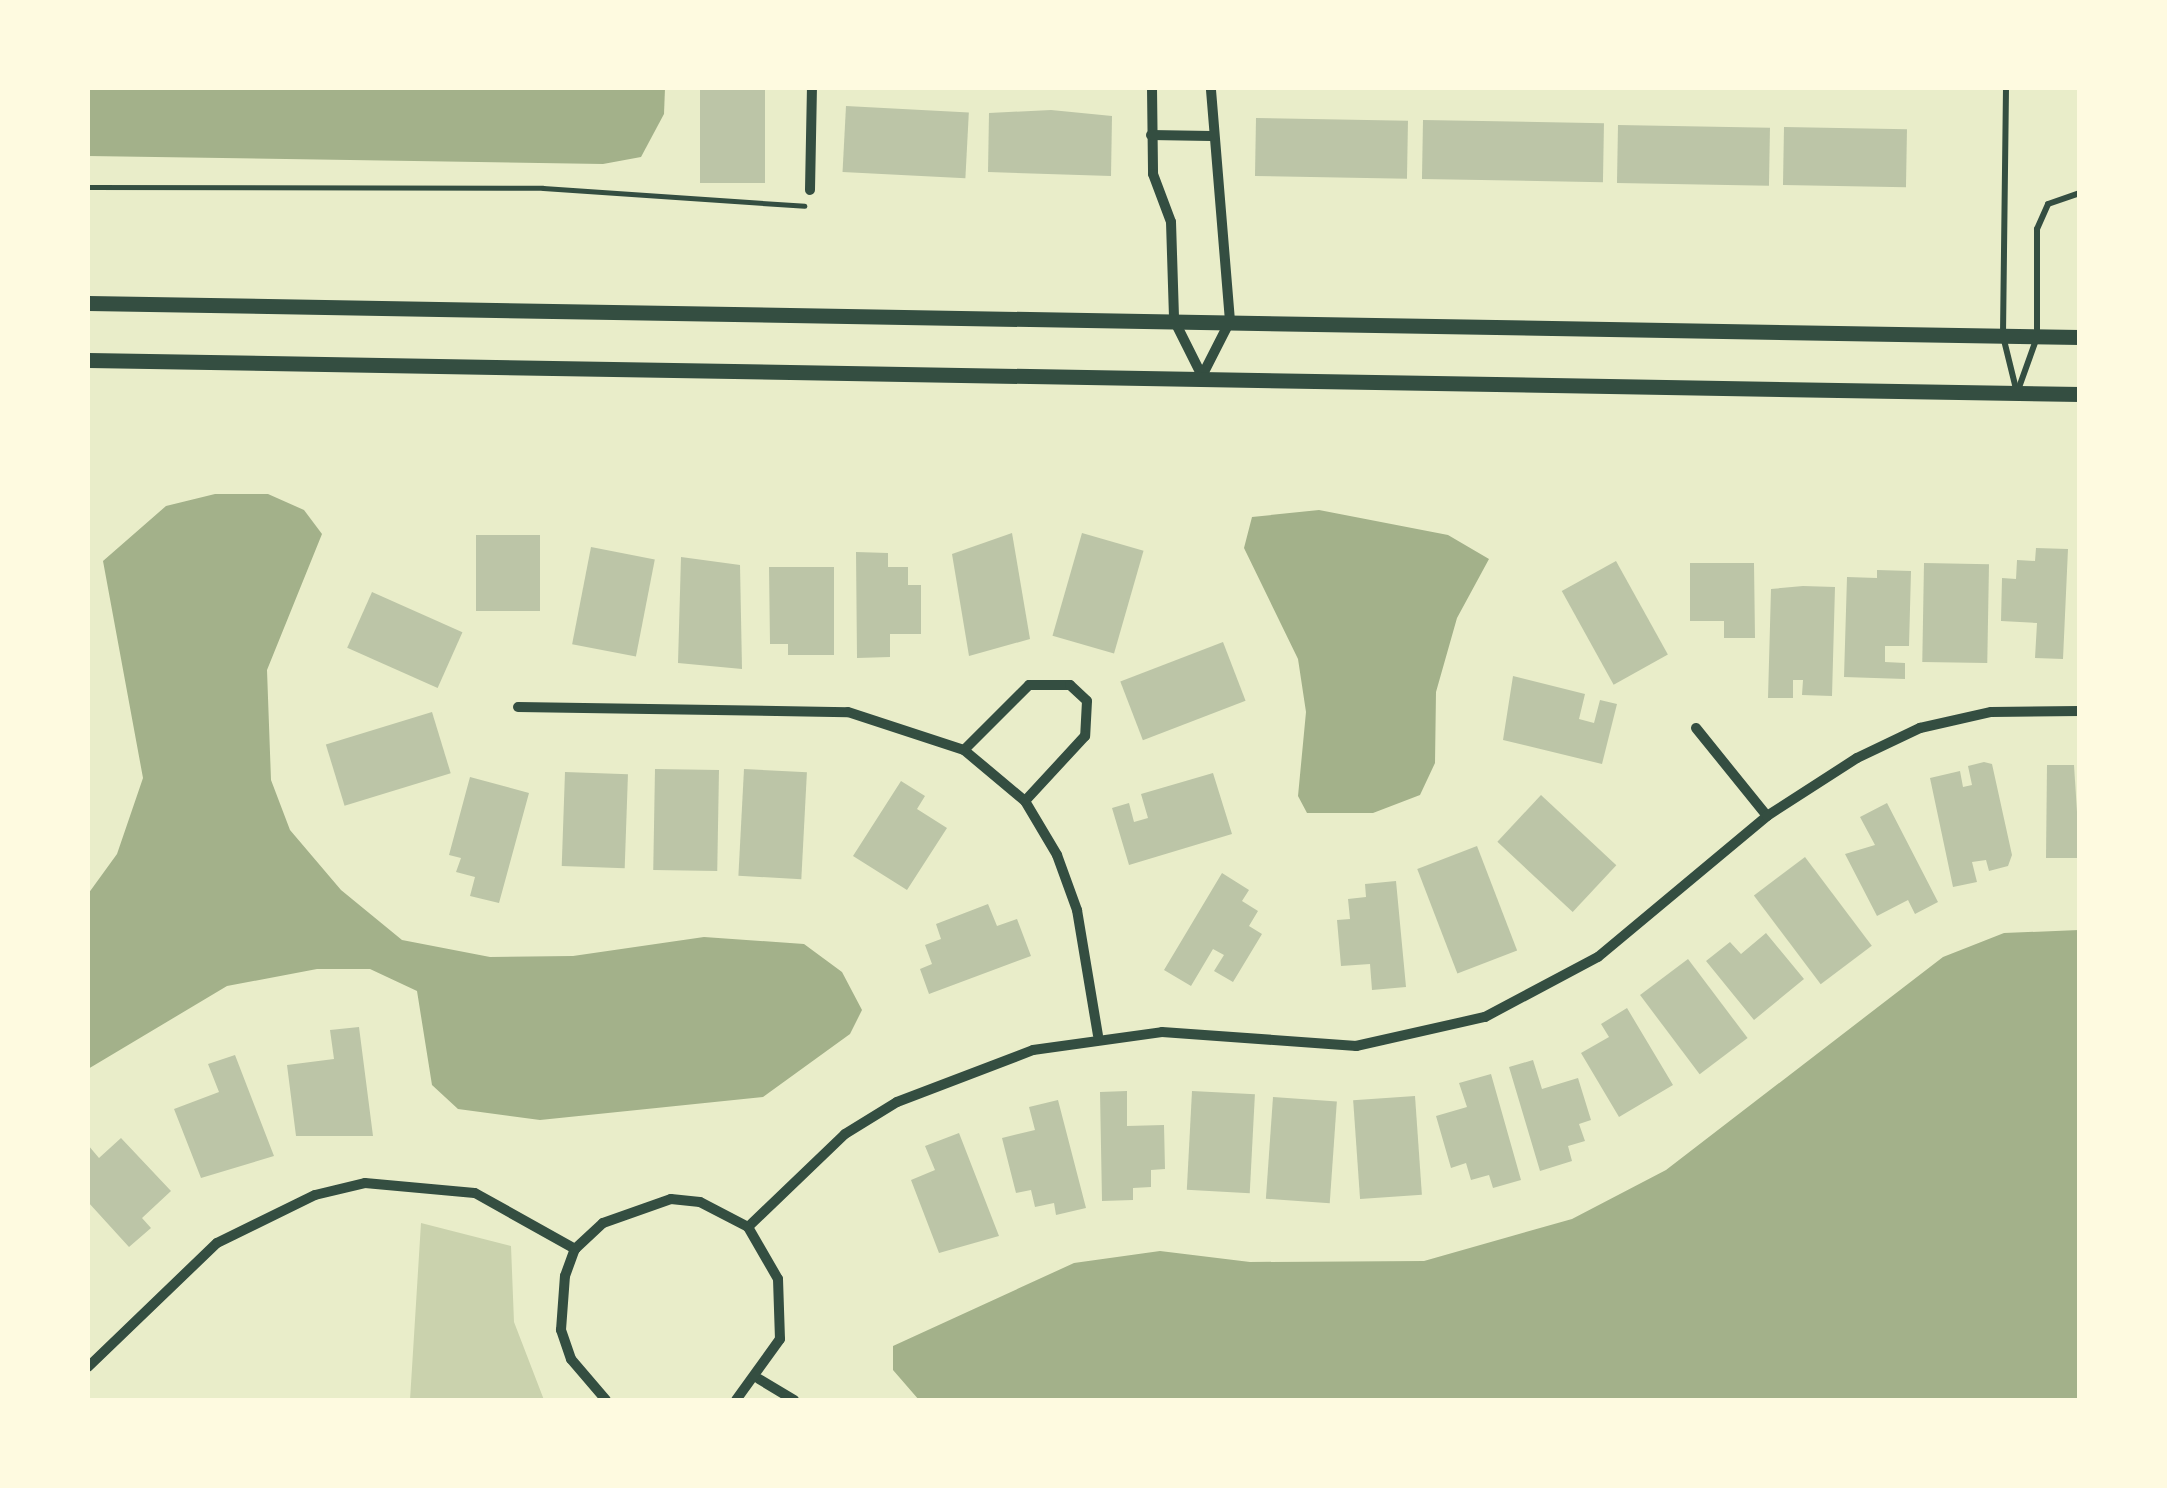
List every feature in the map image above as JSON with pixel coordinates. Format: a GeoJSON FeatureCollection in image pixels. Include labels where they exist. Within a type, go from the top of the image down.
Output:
{"type":"FeatureCollection","features":[{"type":"Feature","properties":{"kind":"street"},"geometry":{"type":"LineString","coordinates":[[810,190],[812,88]]}},
{"type":"Feature","properties":{"kind":"street"},"geometry":{"type":"LineString","coordinates":[[1152,88],[1153,174],[1171,222],[1174,320],[1202,376]]}},
{"type":"Feature","properties":{"kind":"street"},"geometry":{"type":"LineString","coordinates":[[1202,376],[1230,321],[1210,136],[1211,88]]}},
{"type":"Feature","properties":{"kind":"street"},"geometry":{"type":"LineString","coordinates":[[1152,134],[1210,136]]}},
{"type":"Feature","properties":{"kind":"street"},"geometry":{"type":"LineString","coordinates":[[88,302],[2080,338]]}},
{"type":"Feature","properties":{"kind":"street"},"geometry":{"type":"LineString","coordinates":[[88,360],[1202,376],[2080,394]]}},
{"type":"Feature","properties":{"kind":"street"},"geometry":{"type":"LineString","coordinates":[[964,750],[1029,685],[1070,685],[1087,700],[1085,736],[1026,801]]}},
{"type":"Feature","properties":{"kind":"street"},"geometry":{"type":"LineString","coordinates":[[518,707],[848,712],[964,750],[1026,801],[1077,910],[1098,1035]]}},
{"type":"Feature","properties":{"kind":"street"},"geometry":{"type":"LineString","coordinates":[[748,1227],[804,1166],[897,1102],[1098,1035],[1356,1046],[1486,1017],[1598,958],[1767,816],[1920,728],[1990,712],[2080,711]]}},
{"type":"Feature","properties":{"kind":"street"},"geometry":{"type":"LineString","coordinates":[[1696,728],[1767,816]]}},
{"type":"Feature","properties":{"kind":"street"},"geometry":{"type":"LineString","coordinates":[[88,1366],[216,1242],[315,1195],[365,1184],[475,1194],[575,1249]]}},
{"type":"Feature","properties":{"kind":"street"},"geometry":{"type":"LineString","coordinates":[[606,1400],[571,1360],[561,1330],[575,1249],[646,1202],[700,1202],[748,1227],[773,1266],[783,1306],[780,1339],[759,1380],[736,1400]]}},
{"type":"Feature","properties":{"kind":"street"},"geometry":{"type":"LineString","coordinates":[[759,1380],[794,1400]]}},
{"type":"Feature","properties":{"kind":"lane"},"geometry":{"type":"LineString","coordinates":[[2006,88],[2002,336],[2017,394]]}},
{"type":"Feature","properties":{"kind":"lane"},"geometry":{"type":"LineString","coordinates":[[2017,394],[2037,337],[2037,228],[2048,204],[2078,192]]}},
{"type":"Feature","properties":{"kind":"path"},"geometry":{"type":"LineString","coordinates":[[88,187],[543,188],[805,206],[810,190]]}},
{"type":"Feature","properties":{"kind":"shaded area"},"geometry":{"type":"Polygon","coordinates":[[[88,88],[665,88],[664,114],[641,157],[603,164],[88,156],[88,88]]]}},
{"type":"Feature","properties":{"kind":"shaded area"},"geometry":{"type":"Polygon","coordinates":[[[215,494],[268,494],[304,510],[322,534],[267,670],[271,780],[290,830],[341,890],[402,940],[490,957],[573,956],[704,937],[804,944],[842,972],[862,1010],[850,1034],[763,1097],[540,1120],[458,1109],[432,1085],[417,991],[370,969],[317,969],[227,986],[88,1069],[88,894],[117,854],[143,778],[103,561],[166,506],[215,494]]]}},
{"type":"Feature","properties":{"kind":"shaded area"},"geometry":{"type":"Polygon","coordinates":[[[1319,510],[1448,535],[1489,559],[1457,618],[1436,692],[1435,763],[1420,795],[1373,813],[1307,813],[1298,796],[1306,712],[1298,659],[1244,548],[1252,517],[1319,510]]]}},
{"type":"Feature","properties":{"kind":"shaded area"},"geometry":{"type":"Polygon","coordinates":[[[2079,930],[2079,1400],[919,1400],[893,1370],[893,1346],[1074,1263],[1160,1251],[1250,1262],[1424,1261],[1572,1219],[1666,1170],[1943,957],[2004,933],[2079,930]]]}},
{"type":"Feature","properties":{"kind":"shaded area"},"geometry":{"type":"Polygon","coordinates":[[[421,1223],[511,1246],[514,1322],[544,1400],[410,1400],[421,1223]]]}},
{"type":"Feature","properties":{"kind":"building"},"geometry":{"type":"Polygon","coordinates":[[[700,88],[765,88],[765,183],[700,183],[700,88]]]}},
{"type":"Feature","properties":{"kind":"building"},"geometry":{"type":"Polygon","coordinates":[[[846,106],[969,112],[965,178],[843,172],[846,106]]]}},
{"type":"Feature","properties":{"kind":"building"},"geometry":{"type":"Polygon","coordinates":[[[1051,110],[1112,116],[1111,176],[988,172],[989,113],[1051,110]]]}},
{"type":"Feature","properties":{"kind":"building"},"geometry":{"type":"Polygon","coordinates":[[[1256,118],[1408,121],[1407,179],[1255,176],[1256,118]]]}},
{"type":"Feature","properties":{"kind":"building"},"geometry":{"type":"Polygon","coordinates":[[[1423,120],[1604,123],[1603,182],[1422,179],[1423,120]]]}},
{"type":"Feature","properties":{"kind":"building"},"geometry":{"type":"Polygon","coordinates":[[[1618,125],[1770,128],[1769,186],[1617,183],[1618,125]]]}},
{"type":"Feature","properties":{"kind":"building"},"geometry":{"type":"Polygon","coordinates":[[[1784,127],[1907,129],[1906,187],[1783,185],[1784,127]]]}},
{"type":"Feature","properties":{"kind":"building"},"geometry":{"type":"Polygon","coordinates":[[[1012,533],[1030,639],[969,656],[952,554],[1012,533]]]}},
{"type":"Feature","properties":{"kind":"building"},"geometry":{"type":"Polygon","coordinates":[[[1082,533],[1144,551],[1114,653],[1053,636],[1082,533]]]}},
{"type":"Feature","properties":{"kind":"building"},"geometry":{"type":"Polygon","coordinates":[[[476,535],[540,535],[540,611],[476,611],[476,535]]]}},
{"type":"Feature","properties":{"kind":"building"},"geometry":{"type":"Polygon","coordinates":[[[591,547],[655,559],[636,657],[572,644],[591,547]]]}},
{"type":"Feature","properties":{"kind":"building"},"geometry":{"type":"Polygon","coordinates":[[[2036,548],[2068,549],[2063,659],[2035,658],[2037,623],[2001,621],[2002,578],[2016,579],[2017,560],[2035,561],[2036,548]]]}},
{"type":"Feature","properties":{"kind":"building"},"geometry":{"type":"Polygon","coordinates":[[[856,552],[888,553],[888,567],[908,567],[908,585],[921,585],[921,634],[890,634],[890,657],[857,658],[856,552]]]}},
{"type":"Feature","properties":{"kind":"building"},"geometry":{"type":"Polygon","coordinates":[[[681,557],[740,565],[742,669],[678,663],[681,557]]]}},
{"type":"Feature","properties":{"kind":"building"},"geometry":{"type":"Polygon","coordinates":[[[1616,561],[1668,655],[1614,685],[1562,591],[1616,561]]]}},
{"type":"Feature","properties":{"kind":"building"},"geometry":{"type":"Polygon","coordinates":[[[1690,563],[1754,563],[1755,638],[1724,638],[1724,621],[1690,621],[1690,563]]]}},
{"type":"Feature","properties":{"kind":"building"},"geometry":{"type":"Polygon","coordinates":[[[1924,563],[1989,564],[1987,663],[1922,662],[1924,563]]]}},
{"type":"Feature","properties":{"kind":"building"},"geometry":{"type":"Polygon","coordinates":[[[769,567],[834,567],[834,655],[788,655],[788,644],[770,644],[769,567]]]}},
{"type":"Feature","properties":{"kind":"building"},"geometry":{"type":"Polygon","coordinates":[[[1877,570],[1911,571],[1909,646],[1885,646],[1885,662],[1905,663],[1905,679],[1844,677],[1847,577],[1877,578],[1877,570]]]}},
{"type":"Feature","properties":{"kind":"building"},"geometry":{"type":"Polygon","coordinates":[[[1835,587],[1832,696],[1802,695],[1803,680],[1793,680],[1793,698],[1768,698],[1771,589],[1835,587]]]}},
{"type":"Feature","properties":{"kind":"building"},"geometry":{"type":"Polygon","coordinates":[[[372,592],[462,632],[438,688],[347,648],[372,592]]]}},
{"type":"Feature","properties":{"kind":"building"},"geometry":{"type":"Polygon","coordinates":[[[1223,642],[1246,701],[1143,740],[1120,681],[1223,642]]]}},
{"type":"Feature","properties":{"kind":"building"},"geometry":{"type":"Polygon","coordinates":[[[1513,676],[1585,694],[1579,719],[1594,723],[1600,700],[1617,704],[1602,764],[1503,740],[1513,676]]]}},
{"type":"Feature","properties":{"kind":"building"},"geometry":{"type":"Polygon","coordinates":[[[432,712],[451,773],[345,806],[326,744],[432,712]]]}},
{"type":"Feature","properties":{"kind":"building"},"geometry":{"type":"Polygon","coordinates":[[[1992,764],[2012,855],[2008,866],[1989,871],[1986,860],[1972,862],[1977,882],[1953,887],[1930,778],[1960,771],[1963,787],[1972,785],[1968,766],[1992,764]]]}},
{"type":"Feature","properties":{"kind":"building"},"geometry":{"type":"Polygon","coordinates":[[[2047,765],[2074,765],[2080,858],[2046,858],[2047,765]]]}},
{"type":"Feature","properties":{"kind":"building"},"geometry":{"type":"Polygon","coordinates":[[[655,769],[719,770],[717,871],[653,870],[655,769]]]}},
{"type":"Feature","properties":{"kind":"building"},"geometry":{"type":"Polygon","coordinates":[[[744,769],[807,772],[801,879],[738,876],[744,769]]]}},
{"type":"Feature","properties":{"kind":"building"},"geometry":{"type":"Polygon","coordinates":[[[565,772],[628,774],[625,868],[562,866],[565,772]]]}},
{"type":"Feature","properties":{"kind":"building"},"geometry":{"type":"Polygon","coordinates":[[[1213,773],[1232,834],[1129,865],[1112,808],[1129,803],[1134,822],[1148,818],[1141,794],[1213,773]]]}},
{"type":"Feature","properties":{"kind":"building"},"geometry":{"type":"Polygon","coordinates":[[[470,777],[529,793],[499,903],[470,896],[475,877],[456,872],[461,858],[449,855],[470,777]]]}},
{"type":"Feature","properties":{"kind":"building"},"geometry":{"type":"Polygon","coordinates":[[[901,781],[925,796],[917,809],[947,828],[907,890],[853,856],[901,781]]]}},
{"type":"Feature","properties":{"kind":"building"},"geometry":{"type":"Polygon","coordinates":[[[1541,795],[1616,865],[1573,912],[1497,842],[1541,795]]]}},
{"type":"Feature","properties":{"kind":"building"},"geometry":{"type":"Polygon","coordinates":[[[1887,803],[1938,902],[1915,914],[1908,900],[1877,916],[1845,854],[1875,845],[1860,817],[1887,803]]]}},
{"type":"Feature","properties":{"kind":"building"},"geometry":{"type":"Polygon","coordinates":[[[1477,846],[1517,951],[1457,973],[1417,869],[1477,846]]]}},
{"type":"Feature","properties":{"kind":"building"},"geometry":{"type":"Polygon","coordinates":[[[1805,857],[1872,946],[1821,984],[1754,896],[1805,857]]]}},
{"type":"Feature","properties":{"kind":"building"},"geometry":{"type":"Polygon","coordinates":[[[1222,873],[1249,890],[1242,901],[1258,911],[1249,926],[1262,934],[1233,982],[1214,971],[1224,955],[1213,949],[1191,986],[1164,970],[1222,873]]]}},
{"type":"Feature","properties":{"kind":"building"},"geometry":{"type":"Polygon","coordinates":[[[1396,881],[1406,987],[1372,990],[1370,964],[1341,966],[1337,920],[1350,919],[1348,899],[1366,897],[1365,884],[1396,881]]]}},
{"type":"Feature","properties":{"kind":"building"},"geometry":{"type":"Polygon","coordinates":[[[988,904],[997,926],[1017,919],[1031,956],[929,994],[920,969],[932,964],[925,945],[941,939],[936,924],[988,904]]]}},
{"type":"Feature","properties":{"kind":"building"},"geometry":{"type":"Polygon","coordinates":[[[1766,933],[1804,979],[1754,1020],[1706,961],[1730,942],[1741,954],[1766,933]]]}},
{"type":"Feature","properties":{"kind":"building"},"geometry":{"type":"Polygon","coordinates":[[[1688,959],[1748,1038],[1700,1074],[1640,995],[1688,959]]]}},
{"type":"Feature","properties":{"kind":"building"},"geometry":{"type":"Polygon","coordinates":[[[1627,1008],[1673,1085],[1619,1117],[1581,1053],[1609,1037],[1601,1024],[1627,1008]]]}},
{"type":"Feature","properties":{"kind":"building"},"geometry":{"type":"Polygon","coordinates":[[[359,1027],[373,1136],[296,1136],[287,1065],[334,1059],[330,1030],[359,1027]]]}},
{"type":"Feature","properties":{"kind":"building"},"geometry":{"type":"Polygon","coordinates":[[[235,1055],[274,1156],[201,1178],[174,1109],[219,1092],[208,1064],[235,1055]]]}},
{"type":"Feature","properties":{"kind":"building"},"geometry":{"type":"Polygon","coordinates":[[[1533,1060],[1542,1089],[1578,1078],[1591,1120],[1579,1124],[1585,1141],[1568,1146],[1572,1161],[1540,1171],[1509,1067],[1533,1060]]]}},
{"type":"Feature","properties":{"kind":"building"},"geometry":{"type":"Polygon","coordinates":[[[1491,1074],[1521,1180],[1493,1188],[1489,1175],[1471,1180],[1466,1163],[1451,1168],[1436,1116],[1467,1107],[1459,1083],[1491,1074]]]}},
{"type":"Feature","properties":{"kind":"building"},"geometry":{"type":"Polygon","coordinates":[[[1127,1091],[1127,1126],[1164,1125],[1165,1169],[1151,1170],[1151,1187],[1133,1188],[1133,1200],[1102,1201],[1100,1092],[1127,1091]]]}},
{"type":"Feature","properties":{"kind":"building"},"geometry":{"type":"Polygon","coordinates":[[[1192,1091],[1255,1094],[1250,1193],[1187,1190],[1192,1091]]]}},
{"type":"Feature","properties":{"kind":"building"},"geometry":{"type":"Polygon","coordinates":[[[1415,1096],[1422,1195],[1360,1199],[1353,1100],[1415,1096]]]}},
{"type":"Feature","properties":{"kind":"building"},"geometry":{"type":"Polygon","coordinates":[[[1273,1097],[1337,1101],[1330,1203],[1266,1199],[1273,1097]]]}},
{"type":"Feature","properties":{"kind":"building"},"geometry":{"type":"Polygon","coordinates":[[[1058,1100],[1086,1208],[1056,1215],[1054,1203],[1035,1207],[1031,1190],[1016,1193],[1002,1138],[1035,1130],[1029,1107],[1058,1100]]]}},
{"type":"Feature","properties":{"kind":"building"},"geometry":{"type":"Polygon","coordinates":[[[959,1133],[999,1236],[939,1253],[911,1180],[935,1170],[925,1146],[959,1133]]]}},
{"type":"Feature","properties":{"kind":"building"},"geometry":{"type":"Polygon","coordinates":[[[121,1138],[171,1191],[142,1218],[151,1228],[129,1247],[88,1202],[88,1145],[99,1158],[121,1138]]]}}]}
